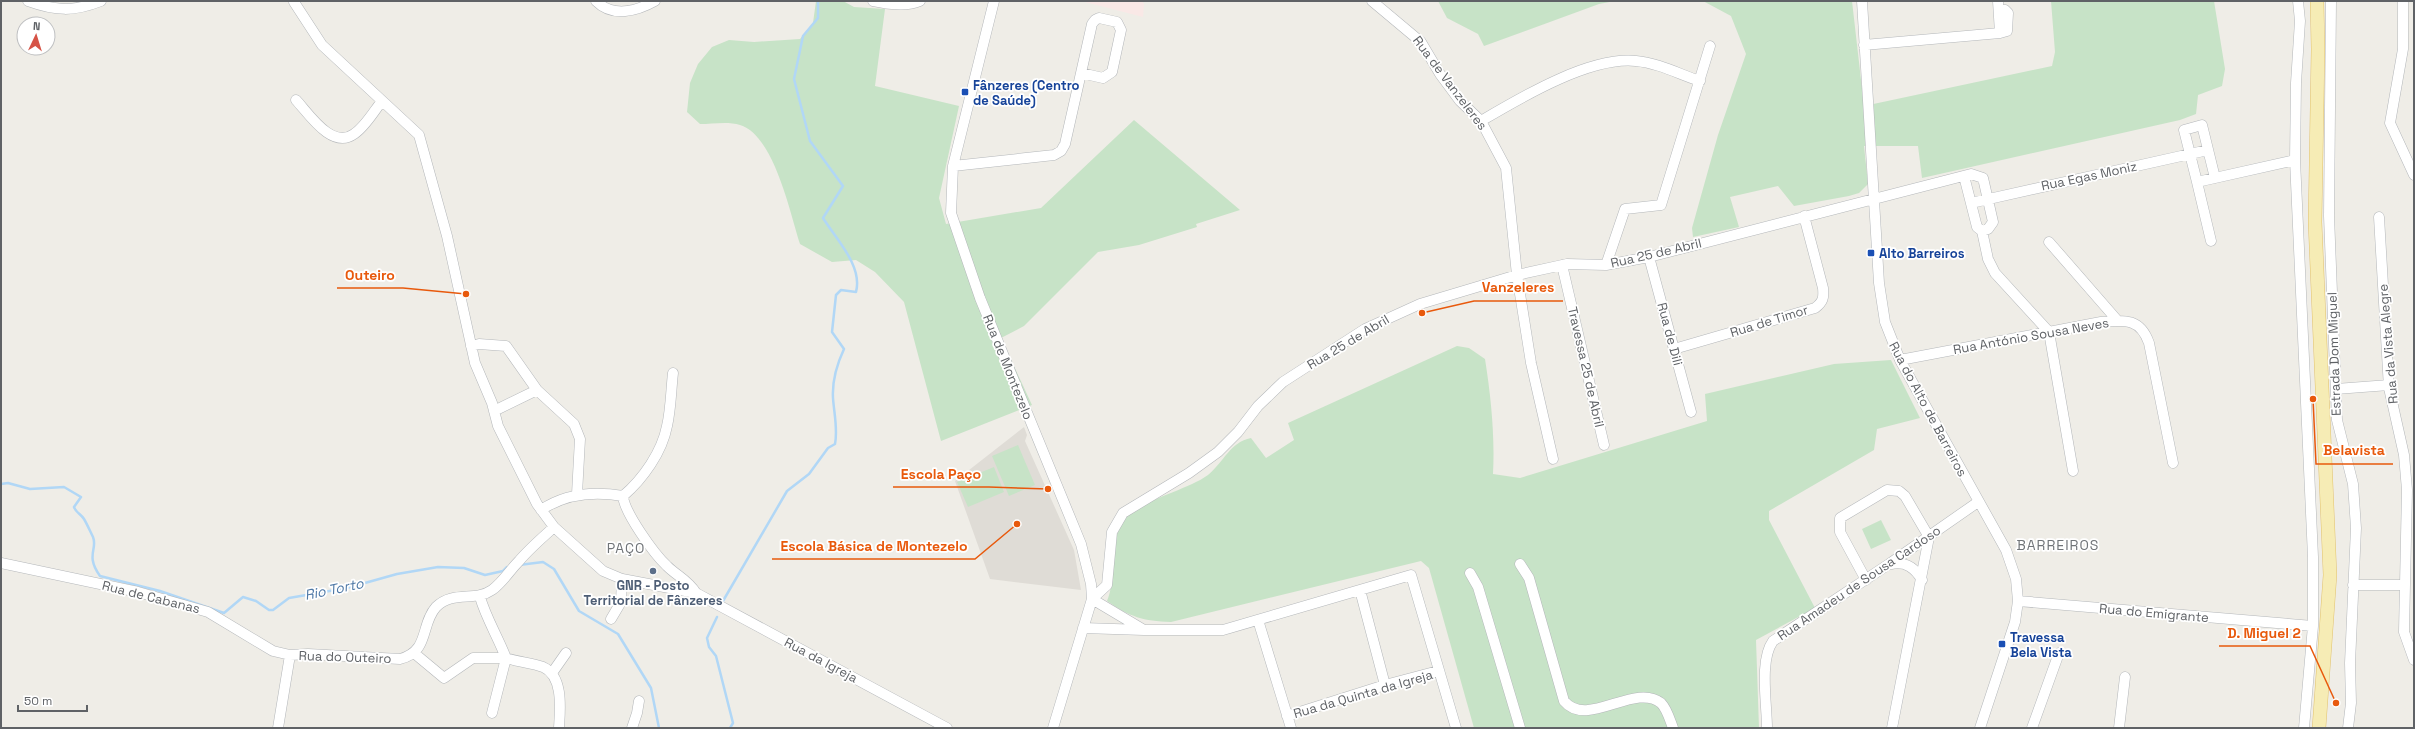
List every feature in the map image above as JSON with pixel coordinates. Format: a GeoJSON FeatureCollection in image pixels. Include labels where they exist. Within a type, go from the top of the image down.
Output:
{"type":"FeatureCollection","features":[{"type":"Feature","properties":{"kind":"main road","name":"Estrada Dom Miguel"},"geometry":{"type":"LineString","coordinates":[[2317,1],[2318,75],[2315,222],[2330,575],[2319,728]]}},
{"type":"Feature","properties":{"kind":"street"},"geometry":{"type":"LineString","coordinates":[[28,1],[48,8],[71,10],[101,1]]}},
{"type":"Feature","properties":{"kind":"street"},"geometry":{"type":"LineString","coordinates":[[299,1],[304,10],[308,23],[322,45],[419,135],[447,236],[475,363],[494,411],[498,426],[541,510],[554,527],[586,558],[603,571],[622,579],[696,593]]}},
{"type":"Feature","properties":{"kind":"street"},"geometry":{"type":"LineString","coordinates":[[596,1],[612,10],[623,12],[640,10],[655,1]]}},
{"type":"Feature","properties":{"kind":"street"},"geometry":{"type":"LineString","coordinates":[[873,1],[902,5],[913,4],[920,1]]}},
{"type":"Feature","properties":{"kind":"street","name":"Rua de Montezelo"},"geometry":{"type":"LineString","coordinates":[[994,1],[953,166],[950,198],[954,226],[983,304],[1081,544],[1090,579],[1092,599],[1053,728]]}},
{"type":"Feature","properties":{"kind":"street","name":"Rua de Vanzeleres"},"geometry":{"type":"LineString","coordinates":[[1372,1],[1421,42],[1444,80],[1460,101],[1481,121],[1506,168],[1517,275],[1532,363],[1553,459]]}},
{"type":"Feature","properties":{"kind":"street","name":"Rua do Alto de Barreiros"},"geometry":{"type":"LineString","coordinates":[[1862,1],[1880,301],[1885,322],[1900,360],[2006,550],[2016,579],[2018,601],[2015,622],[1980,728]]}},
{"type":"Feature","properties":{"kind":"street"},"geometry":{"type":"LineString","coordinates":[[2298,1],[2300,21],[2296,83],[2295,160],[2311,509],[2313,626],[2304,728]]}},
{"type":"Feature","properties":{"kind":"street","name":"Estrada Dom Miguel"},"geometry":{"type":"LineString","coordinates":[[2331,1],[2329,216],[2337,420],[2353,484],[2356,528],[2350,663],[2351,703],[2348,728]]}},
{"type":"Feature","properties":{"kind":"street"},"geometry":{"type":"LineString","coordinates":[[2403,1],[2403,49],[2390,122],[2414,175]]}},
{"type":"Feature","properties":{"kind":"street"},"geometry":{"type":"LineString","coordinates":[[1864,45],[2000,33],[1999,5]]}},
{"type":"Feature","properties":{"kind":"street"},"geometry":{"type":"LineString","coordinates":[[953,166],[1054,155],[1061,151],[1064,144],[1081,73],[1095,20],[1099,18],[1117,22],[1121,30],[1112,72],[1103,78],[1081,73]]}},
{"type":"Feature","properties":{"kind":"street"},"geometry":{"type":"LineString","coordinates":[[1606,265],[1625,209],[1661,205],[1710,46]]}},
{"type":"Feature","properties":{"kind":"street"},"geometry":{"type":"LineString","coordinates":[[1481,121],[1523,96],[1607,62],[1636,61],[1658,66],[1700,81]]}},
{"type":"Feature","properties":{"kind":"street"},"geometry":{"type":"LineString","coordinates":[[296,100],[334,138],[343,138],[354,134],[382,101]]}},
{"type":"Feature","properties":{"kind":"street"},"geometry":{"type":"LineString","coordinates":[[2211,241],[2184,130],[2202,125],[2215,178]]}},
{"type":"Feature","properties":{"kind":"street","name":"Rua Egas Moniz"},"geometry":{"type":"LineString","coordinates":[[1971,203],[2208,150]]}},
{"type":"Feature","properties":{"kind":"street"},"geometry":{"type":"LineString","coordinates":[[2197,182],[2295,160]]}},
{"type":"Feature","properties":{"kind":"street"},"geometry":{"type":"LineString","coordinates":[[1874,197],[1971,174],[1983,178],[1993,222],[1988,229],[1982,231]]}},
{"type":"Feature","properties":{"kind":"street"},"geometry":{"type":"LineString","coordinates":[[1964,176],[1977,227],[1982,231],[1988,258],[1995,273],[2049,332],[2073,471]]}},
{"type":"Feature","properties":{"kind":"street","name":"Rua 25 de Abril"},"geometry":{"type":"LineString","coordinates":[[1092,599],[1107,585],[1112,532],[1123,513],[1189,473],[1218,452],[1238,432],[1258,406],[1283,382],[1365,328],[1420,304],[1517,275],[1562,265],[1606,265],[1649,257],[1874,197]]}},
{"type":"Feature","properties":{"kind":"street","name":"Rua de Timor"},"geometry":{"type":"LineString","coordinates":[[1674,349],[1815,308],[1821,303],[1824,297],[1823,288],[1804,216]]}},
{"type":"Feature","properties":{"kind":"street","name":"Rua da Vista Alegre"},"geometry":{"type":"LineString","coordinates":[[2379,217],[2389,384],[2404,455],[2406,483],[2404,632],[2414,660]]}},
{"type":"Feature","properties":{"kind":"street"},"geometry":{"type":"LineString","coordinates":[[2048,242],[2117,320]]}},
{"type":"Feature","properties":{"kind":"street","name":"Rua de Dili"},"geometry":{"type":"LineString","coordinates":[[1649,257],[1691,412]]}},
{"type":"Feature","properties":{"kind":"street","name":"Travessa 25 de Abril"},"geometry":{"type":"LineString","coordinates":[[1562,265],[1604,445]]}},
{"type":"Feature","properties":{"kind":"street","name":"Rua António Sousa Neves"},"geometry":{"type":"LineString","coordinates":[[1900,360],[2117,320],[2134,323],[2146,334],[2173,463]]}},
{"type":"Feature","properties":{"kind":"street"},"geometry":{"type":"LineString","coordinates":[[471,346],[479,344],[506,346],[537,390],[574,424],[580,439],[577,494]]}},
{"type":"Feature","properties":{"kind":"street"},"geometry":{"type":"LineString","coordinates":[[541,510],[552,502],[577,494],[623,496],[637,484],[660,445],[667,426],[673,373]]}},
{"type":"Feature","properties":{"kind":"street"},"geometry":{"type":"LineString","coordinates":[[2336,389],[2389,384]]}},
{"type":"Feature","properties":{"kind":"street"},"geometry":{"type":"LineString","coordinates":[[494,411],[537,390]]}},
{"type":"Feature","properties":{"kind":"street"},"geometry":{"type":"LineString","coordinates":[[1866,580],[1840,532],[1840,518],[1844,514],[1886,490],[1894,489],[1905,496],[1929,537],[1922,580],[1892,728]]}},
{"type":"Feature","properties":{"kind":"street"},"geometry":{"type":"LineString","coordinates":[[623,496],[625,509],[647,542],[667,566],[689,583],[696,593]]}},
{"type":"Feature","properties":{"kind":"street","name":"Rua Amadeu de Sousa Cardoso"},"geometry":{"type":"LineString","coordinates":[[1768,728],[1765,666],[1768,648],[1782,634],[1866,580],[1978,502]]}},
{"type":"Feature","properties":{"kind":"street"},"geometry":{"type":"LineString","coordinates":[[554,527],[520,559],[504,579],[480,597],[464,595],[449,598],[436,607],[427,623],[424,638],[414,652],[444,678],[472,658],[506,658],[542,666],[552,673],[557,686],[560,702],[559,728]]}},
{"type":"Feature","properties":{"kind":"street","name":"Rua de Cabanas"},"geometry":{"type":"LineString","coordinates":[[1,563],[131,591],[208,612],[273,651],[290,655]]}},
{"type":"Feature","properties":{"kind":"street"},"geometry":{"type":"LineString","coordinates":[[1889,564],[1904,563],[1913,567],[1922,580]]}},
{"type":"Feature","properties":{"kind":"street"},"geometry":{"type":"LineString","coordinates":[[1520,564],[1529,578],[1564,701],[1568,708],[1586,714],[1645,698],[1660,703],[1666,711],[1673,728]]}},
{"type":"Feature","properties":{"kind":"street"},"geometry":{"type":"LineString","coordinates":[[1470,573],[1478,586],[1520,728]]}},
{"type":"Feature","properties":{"kind":"street"},"geometry":{"type":"LineString","coordinates":[[1083,628],[1223,630],[1411,575],[1456,728]]}},
{"type":"Feature","properties":{"kind":"street"},"geometry":{"type":"LineString","coordinates":[[611,619],[621,602],[622,579]]}},
{"type":"Feature","properties":{"kind":"street"},"geometry":{"type":"LineString","coordinates":[[2353,585],[2404,585]]}},
{"type":"Feature","properties":{"kind":"street"},"geometry":{"type":"LineString","coordinates":[[1360,590],[1385,685]]}},
{"type":"Feature","properties":{"kind":"street","name":"Rua da Igreja"},"geometry":{"type":"LineString","coordinates":[[696,593],[947,728]]}},
{"type":"Feature","properties":{"kind":"street"},"geometry":{"type":"LineString","coordinates":[[480,597],[485,615],[500,639],[506,658],[492,712]]}},
{"type":"Feature","properties":{"kind":"street"},"geometry":{"type":"LineString","coordinates":[[1092,599],[1144,630]]}},
{"type":"Feature","properties":{"kind":"street","name":"Rua do Emigrante"},"geometry":{"type":"LineString","coordinates":[[2018,601],[2313,626]]}},
{"type":"Feature","properties":{"kind":"street"},"geometry":{"type":"LineString","coordinates":[[1258,620],[1291,728]]}},
{"type":"Feature","properties":{"kind":"street","name":"Rua do Outeiro"},"geometry":{"type":"LineString","coordinates":[[290,655],[400,659],[414,652]]}},
{"type":"Feature","properties":{"kind":"street"},"geometry":{"type":"LineString","coordinates":[[552,673],[566,653]]}},
{"type":"Feature","properties":{"kind":"street"},"geometry":{"type":"LineString","coordinates":[[2032,728],[2059,653]]}},
{"type":"Feature","properties":{"kind":"street"},"geometry":{"type":"LineString","coordinates":[[278,728],[290,655]]}},
{"type":"Feature","properties":{"kind":"street","name":"Rua da Quinta da Igreja"},"geometry":{"type":"LineString","coordinates":[[1287,716],[1385,685],[1438,671]]}},
{"type":"Feature","properties":{"kind":"street"},"geometry":{"type":"LineString","coordinates":[[2119,728],[2125,677]]}},
{"type":"Feature","properties":{"kind":"street"},"geometry":{"type":"LineString","coordinates":[[632,728],[638,713],[639,701]]}},
{"type":"Feature","properties":{"kind":"shaded area"},"geometry":{"type":"Polygon","coordinates":[[[1081,1],[1142,1],[1144,4],[1143,17],[1081,1]]]}},
{"type":"Feature","properties":{"kind":"shaded area"},"geometry":{"type":"Polygon","coordinates":[[[1024,427],[1027,435],[1025,441],[1074,550],[1081,590],[990,579],[955,481],[1024,427]]]}},
{"type":"Feature","properties":{"kind":"green space"},"geometry":{"type":"Polygon","coordinates":[[[816,1],[843,1],[854,7],[885,9],[875,86],[959,106],[939,198],[946,224],[1041,208],[1134,120],[1240,210],[1196,224],[1197,227],[1139,245],[1098,252],[1024,326],[1001,338],[1032,405],[941,441],[904,302],[875,272],[856,260],[832,262],[800,244],[786,195],[779,177],[762,143],[752,132],[740,125],[735,124],[700,124],[687,112],[690,83],[698,64],[712,47],[729,40],[754,42],[800,39],[813,23],[816,1]]]}},
{"type":"Feature","properties":{"kind":"green space"},"geometry":{"type":"Polygon","coordinates":[[[1438,1],[1615,1],[1599,4],[1484,46],[1478,34],[1447,18],[1438,1]]]}},
{"type":"Feature","properties":{"kind":"green space"},"geometry":{"type":"Polygon","coordinates":[[[1703,1],[1852,1],[1864,106],[2052,66],[2055,52],[2051,1],[2214,1],[2225,69],[2222,86],[2198,95],[2196,114],[2180,120],[1922,178],[1918,146],[1864,146],[1868,184],[1859,193],[1794,206],[1778,186],[1730,197],[1739,227],[1693,237],[1692,228],[1718,135],[1746,54],[1731,16],[1703,1]]]}},
{"type":"Feature","properties":{"kind":"green space"},"geometry":{"type":"Polygon","coordinates":[[[1457,346],[1469,348],[1485,359],[1492,416],[1493,474],[1520,478],[1707,421],[1705,394],[1834,364],[1891,360],[1920,418],[1877,429],[1874,450],[1769,511],[1769,520],[1815,608],[1756,640],[1759,728],[1474,728],[1429,568],[1421,561],[1171,622],[1152,621],[1137,617],[1123,611],[1107,601],[1112,582],[1115,547],[1119,527],[1122,521],[1130,514],[1151,501],[1199,481],[1214,470],[1232,448],[1244,440],[1251,438],[1266,458],[1294,440],[1288,423],[1457,346]]]}},
{"type":"Feature","properties":{"kind":"green space"},"geometry":{"type":"Polygon","coordinates":[[[1018,445],[1035,485],[1009,496],[992,456],[1018,445]]]}},
{"type":"Feature","properties":{"kind":"green space"},"geometry":{"type":"Polygon","coordinates":[[[994,467],[1004,492],[968,507],[957,482],[994,467]]]}},
{"type":"Feature","properties":{"kind":"green space"},"geometry":{"type":"Polygon","coordinates":[[[1881,520],[1891,540],[1871,549],[1862,529],[1881,520]]]}},
{"type":"Feature","properties":{"kind":"waterway"},"geometry":{"type":"LineString","coordinates":[[723,601],[787,491],[809,474],[828,448],[835,444],[836,438],[833,385],[837,367],[844,349],[832,332],[836,295],[841,290],[856,292],[857,282],[856,272],[847,253],[823,218],[843,186],[810,141],[794,79],[803,36],[818,18],[818,1]]}},
{"type":"Feature","properties":{"kind":"waterway","name":"Rio Torto"},"geometry":{"type":"LineString","coordinates":[[1,484],[8,483],[30,489],[64,487],[81,497],[74,507],[84,519],[93,537],[93,563],[100,576],[160,591],[224,613],[243,597],[256,601],[269,610],[273,610],[289,598],[347,588],[397,574],[438,567],[464,568],[485,575],[503,571],[507,567]]}},
{"type":"Feature","properties":{"kind":"waterway","name":"Rio Torto"},"geometry":{"type":"LineString","coordinates":[[519,565],[543,562],[554,569],[579,611],[618,634],[651,688],[659,728]]}},
{"type":"Feature","properties":{"kind":"waterway"},"geometry":{"type":"LineString","coordinates":[[717,617],[707,638],[709,647],[716,656],[733,723],[730,728]]}},
{"type":"Feature","properties":{"kind":"place","name":"Fânzeres (Centro de Saúde)"},"geometry":{"type":"Point","coordinates":[965,92]}},
{"type":"Feature","properties":{"kind":"place","name":"Alto Barreiros"},"geometry":{"type":"Point","coordinates":[1871,253]}},
{"type":"Feature","properties":{"kind":"place","name":"Outeiro"},"geometry":{"type":"Point","coordinates":[466,294]}},
{"type":"Feature","properties":{"kind":"place","name":"Vanzeleres"},"geometry":{"type":"Point","coordinates":[1422,313]}},
{"type":"Feature","properties":{"kind":"place","name":"Belavista"},"geometry":{"type":"Point","coordinates":[2313,399]}},
{"type":"Feature","properties":{"kind":"place","name":"Escola Paço"},"geometry":{"type":"Point","coordinates":[1048,489]}},
{"type":"Feature","properties":{"kind":"place","name":"Escola Básica de Montezelo"},"geometry":{"type":"Point","coordinates":[1017,524]}},
{"type":"Feature","properties":{"kind":"place","name":"GNR - Posto Territorial de Fânzeres"},"geometry":{"type":"Point","coordinates":[653,571]}},
{"type":"Feature","properties":{"kind":"place","name":"Travessa Bela Vista"},"geometry":{"type":"Point","coordinates":[2002,644]}},
{"type":"Feature","properties":{"kind":"place","name":"D. Miguel 2"},"geometry":{"type":"Point","coordinates":[2336,703]}},
{"type":"Feature","properties":{"kind":"district","name":"BARREIROS"},"geometry":{"type":"Point","coordinates":[2058,545]}},
{"type":"Feature","properties":{"kind":"district","name":"PAÇO"},"geometry":{"type":"Point","coordinates":[626,548]}}]}
